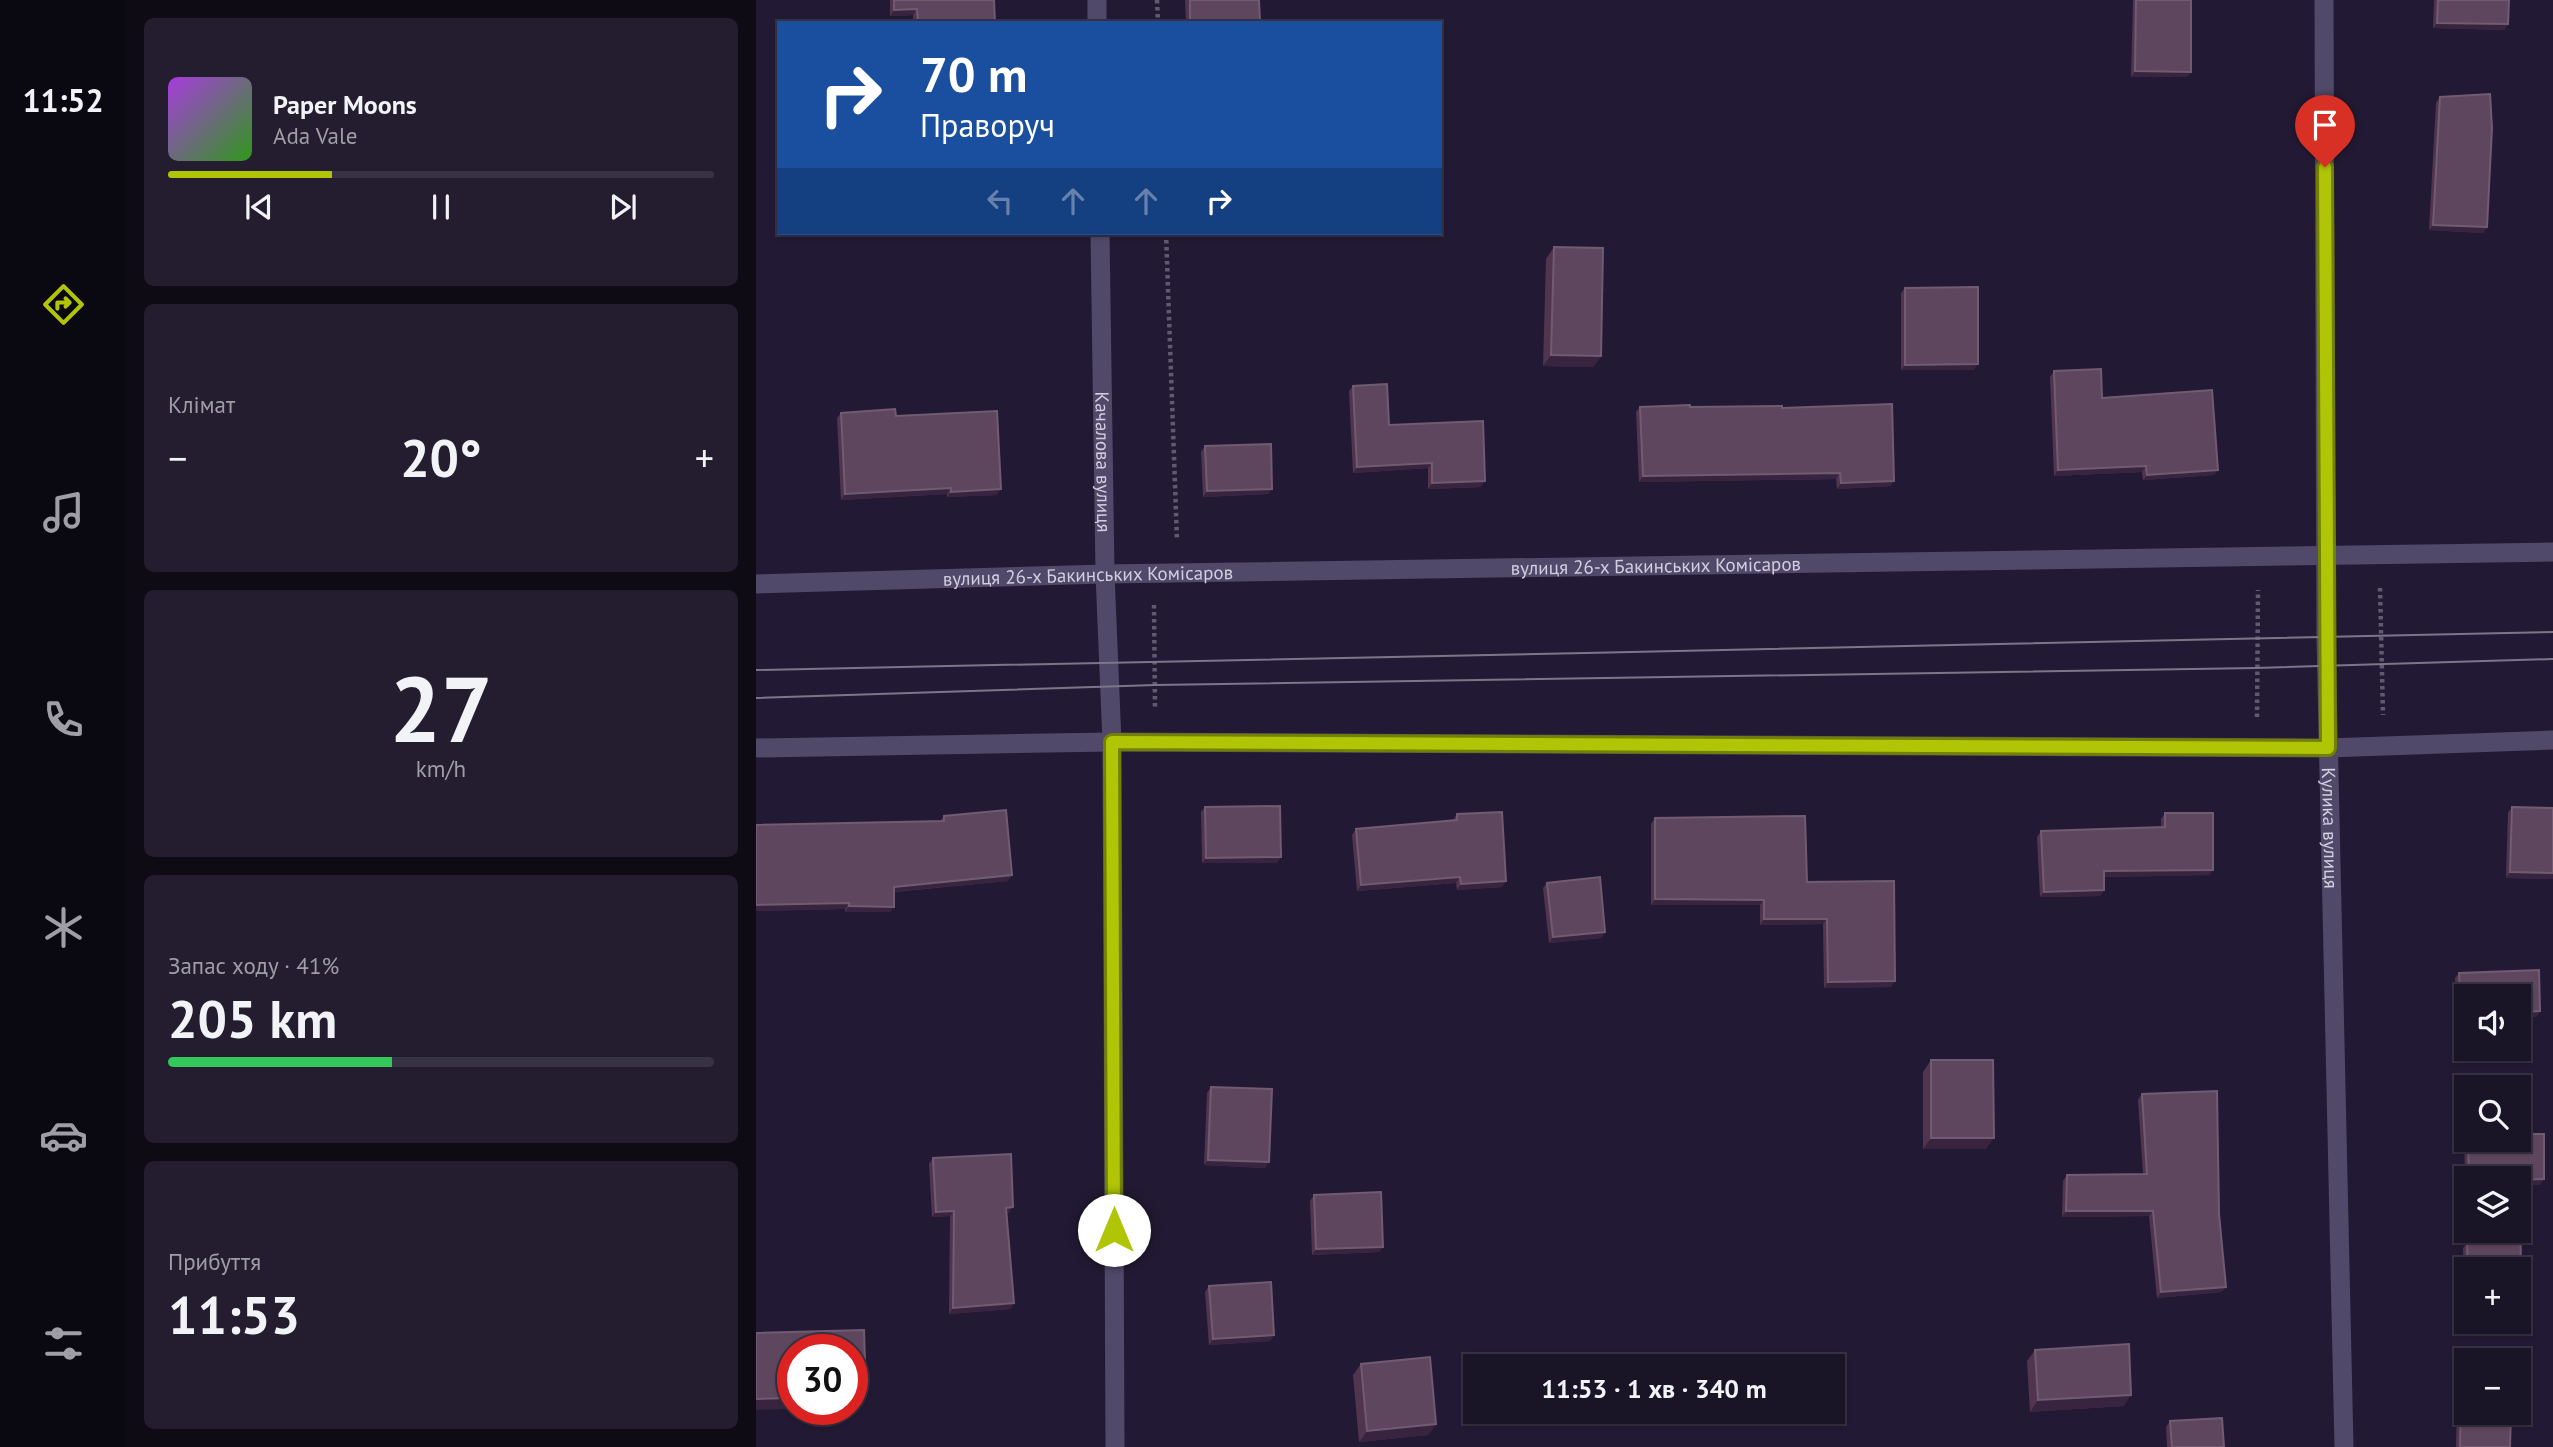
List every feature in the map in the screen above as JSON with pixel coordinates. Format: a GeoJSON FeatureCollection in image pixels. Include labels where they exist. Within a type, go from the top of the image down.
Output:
{"type":"FeatureCollection","features":[{"type":"Feature","properties":{"kind":"street"},"geometry":{"type":"LineString","coordinates":[[1097,0],[1097,21]]}},
{"type":"Feature","properties":{"kind":"street","name":"Кулика вулиця"},"geometry":{"type":"LineString","coordinates":[[2324,0],[2328,748],[2344,1447]]}},
{"type":"Feature","properties":{"kind":"street","name":"Качалова вулиця"},"geometry":{"type":"LineString","coordinates":[[1100,235],[1105,573],[1112,742],[1115,1447]]}},
{"type":"Feature","properties":{"kind":"street","name":"вулиця 26-х Бакинських Комісаров"},"geometry":{"type":"LineString","coordinates":[[756,583],[1105,573],[2553,552]]}},
{"type":"Feature","properties":{"kind":"street"},"geometry":{"type":"LineString","coordinates":[[756,748],[1155,742],[2328,748],[2553,740]]}},
{"type":"Feature","properties":{"kind":"path"},"geometry":{"type":"LineString","coordinates":[[1157,0],[1158,21]]}},
{"type":"Feature","properties":{"kind":"path"},"geometry":{"type":"LineString","coordinates":[[1166,235],[1178,573]]}},
{"type":"Feature","properties":{"kind":"path"},"geometry":{"type":"LineString","coordinates":[[2380,555],[2384,746]]}},
{"type":"Feature","properties":{"kind":"path"},"geometry":{"type":"LineString","coordinates":[[2257,748],[2259,557]]}},
{"type":"Feature","properties":{"kind":"path"},"geometry":{"type":"LineString","coordinates":[[1153,573],[1155,742]]}},
{"type":"Feature","properties":{"kind":"building"},"geometry":{"type":"Polygon","coordinates":[[[894,0],[994,0],[995,21],[918,21],[917,9],[894,10],[894,0]]]}},
{"type":"Feature","properties":{"kind":"building"},"geometry":{"type":"Polygon","coordinates":[[[1190,0],[1259,0],[1260,21],[1190,21],[1190,0]]]}},
{"type":"Feature","properties":{"kind":"building"},"geometry":{"type":"Polygon","coordinates":[[[2136,0],[2191,0],[2191,72],[2135,71],[2136,0]]]}},
{"type":"Feature","properties":{"kind":"building"},"geometry":{"type":"Polygon","coordinates":[[[2438,0],[2509,0],[2508,24],[2437,23],[2438,0]]]}},
{"type":"Feature","properties":{"kind":"building"},"geometry":{"type":"Polygon","coordinates":[[[2490,94],[2492,128],[2487,227],[2433,225],[2440,97],[2490,94]]]}},
{"type":"Feature","properties":{"kind":"building"},"geometry":{"type":"Polygon","coordinates":[[[1554,247],[1603,248],[1601,356],[1551,355],[1554,247]]]}},
{"type":"Feature","properties":{"kind":"building"},"geometry":{"type":"Polygon","coordinates":[[[1978,287],[1978,364],[1905,365],[1905,288],[1978,287]]]}},
{"type":"Feature","properties":{"kind":"building"},"geometry":{"type":"Polygon","coordinates":[[[2101,369],[2102,398],[2212,390],[2218,470],[2147,475],[2146,466],[2058,470],[2054,371],[2101,369]]]}},
{"type":"Feature","properties":{"kind":"building"},"geometry":{"type":"Polygon","coordinates":[[[1387,384],[1389,425],[1483,421],[1485,481],[1432,483],[1432,463],[1357,467],[1353,386],[1387,384]]]}},
{"type":"Feature","properties":{"kind":"building"},"geometry":{"type":"Polygon","coordinates":[[[1892,404],[1894,481],[1841,483],[1840,473],[1643,476],[1640,407],[1690,405],[1782,408],[1892,404]]]}},
{"type":"Feature","properties":{"kind":"building"},"geometry":{"type":"Polygon","coordinates":[[[895,409],[896,416],[997,411],[1001,489],[951,492],[951,488],[845,494],[841,413],[895,409]]]}},
{"type":"Feature","properties":{"kind":"building"},"geometry":{"type":"Polygon","coordinates":[[[1271,444],[1272,489],[1207,491],[1205,446],[1271,444]]]}},
{"type":"Feature","properties":{"kind":"building"},"geometry":{"type":"Polygon","coordinates":[[[1280,806],[1281,857],[1206,858],[1205,807],[1280,806]]]}},
{"type":"Feature","properties":{"kind":"building"},"geometry":{"type":"Polygon","coordinates":[[[2512,807],[2553,808],[2553,873],[2510,872],[2512,807]]]}},
{"type":"Feature","properties":{"kind":"building"},"geometry":{"type":"Polygon","coordinates":[[[1006,810],[1012,875],[894,887],[894,907],[849,906],[849,903],[756,905],[756,825],[944,821],[944,816],[1006,810]]]}},
{"type":"Feature","properties":{"kind":"building"},"geometry":{"type":"Polygon","coordinates":[[[1502,812],[1506,881],[1461,884],[1460,877],[1361,885],[1356,829],[1457,820],[1457,814],[1502,812]]]}},
{"type":"Feature","properties":{"kind":"building"},"geometry":{"type":"Polygon","coordinates":[[[2165,813],[2213,813],[2213,870],[2104,871],[2104,890],[2044,892],[2041,831],[2165,827],[2165,813]]]}},
{"type":"Feature","properties":{"kind":"building"},"geometry":{"type":"Polygon","coordinates":[[[1805,816],[1807,882],[1894,881],[1895,981],[1828,982],[1827,919],[1764,919],[1764,900],[1655,899],[1655,818],[1805,816]]]}},
{"type":"Feature","properties":{"kind":"building"},"geometry":{"type":"Polygon","coordinates":[[[1600,877],[1605,932],[1553,937],[1547,883],[1600,877]]]}},
{"type":"Feature","properties":{"kind":"building"},"geometry":{"type":"Polygon","coordinates":[[[2539,970],[2540,1011],[2531,1011],[2531,984],[2460,984],[2459,973],[2539,970]]]}},
{"type":"Feature","properties":{"kind":"building"},"geometry":{"type":"Polygon","coordinates":[[[1931,1060],[1993,1060],[1994,1138],[1931,1138],[1931,1060]]]}},
{"type":"Feature","properties":{"kind":"building"},"geometry":{"type":"Polygon","coordinates":[[[1211,1087],[1272,1089],[1269,1162],[1208,1160],[1211,1087]]]}},
{"type":"Feature","properties":{"kind":"building"},"geometry":{"type":"Polygon","coordinates":[[[2217,1091],[2219,1214],[2226,1287],[2161,1292],[2153,1211],[2066,1211],[2067,1175],[2147,1174],[2142,1094],[2217,1091]]]}},
{"type":"Feature","properties":{"kind":"building"},"geometry":{"type":"Polygon","coordinates":[[[2531,1134],[2544,1134],[2544,1179],[2531,1180],[2531,1166],[2469,1166],[2468,1152],[2531,1152],[2531,1134]]]}},
{"type":"Feature","properties":{"kind":"building"},"geometry":{"type":"Polygon","coordinates":[[[1011,1154],[1013,1207],[1006,1208],[1014,1303],[953,1308],[954,1211],[936,1212],[933,1158],[1011,1154]]]}},
{"type":"Feature","properties":{"kind":"building"},"geometry":{"type":"Polygon","coordinates":[[[1381,1192],[1383,1247],[1316,1249],[1314,1195],[1381,1192]]]}},
{"type":"Feature","properties":{"kind":"building"},"geometry":{"type":"Polygon","coordinates":[[[2467,1243],[2521,1243],[2521,1257],[2468,1257],[2467,1243]]]}},
{"type":"Feature","properties":{"kind":"building"},"geometry":{"type":"Polygon","coordinates":[[[1271,1282],[1274,1335],[1213,1339],[1209,1286],[1271,1282]]]}},
{"type":"Feature","properties":{"kind":"building"},"geometry":{"type":"Polygon","coordinates":[[[864,1330],[864,1334],[777,1334],[777,1398],[756,1399],[756,1333],[864,1330]]]}},
{"type":"Feature","properties":{"kind":"building"},"geometry":{"type":"Polygon","coordinates":[[[2129,1344],[2131,1395],[2038,1400],[2035,1350],[2129,1344]]]}},
{"type":"Feature","properties":{"kind":"building"},"geometry":{"type":"Polygon","coordinates":[[[1430,1357],[1436,1424],[1367,1431],[1361,1364],[1430,1357]]]}},
{"type":"Feature","properties":{"kind":"building"},"geometry":{"type":"Polygon","coordinates":[[[2222,1418],[2224,1447],[2172,1447],[2170,1421],[2222,1418]]]}},
{"type":"Feature","properties":{"kind":"building"},"geometry":{"type":"Polygon","coordinates":[[[2460,1425],[2511,1425],[2510,1447],[2460,1447],[2460,1425]]]}},
{"type":"Feature","properties":{"kind":"tram line"},"geometry":{"type":"LineString","coordinates":[[756,670],[2553,632]]}},
{"type":"Feature","properties":{"kind":"tram line"},"geometry":{"type":"LineString","coordinates":[[756,698],[1155,685],[2256,668],[2553,659]]}},
{"type":"Feature","properties":{"kind":"route"},"geometry":{"type":"LineString","coordinates":[[1114,1230],[1112,742],[2328,748],[2325,167]]}}]}
